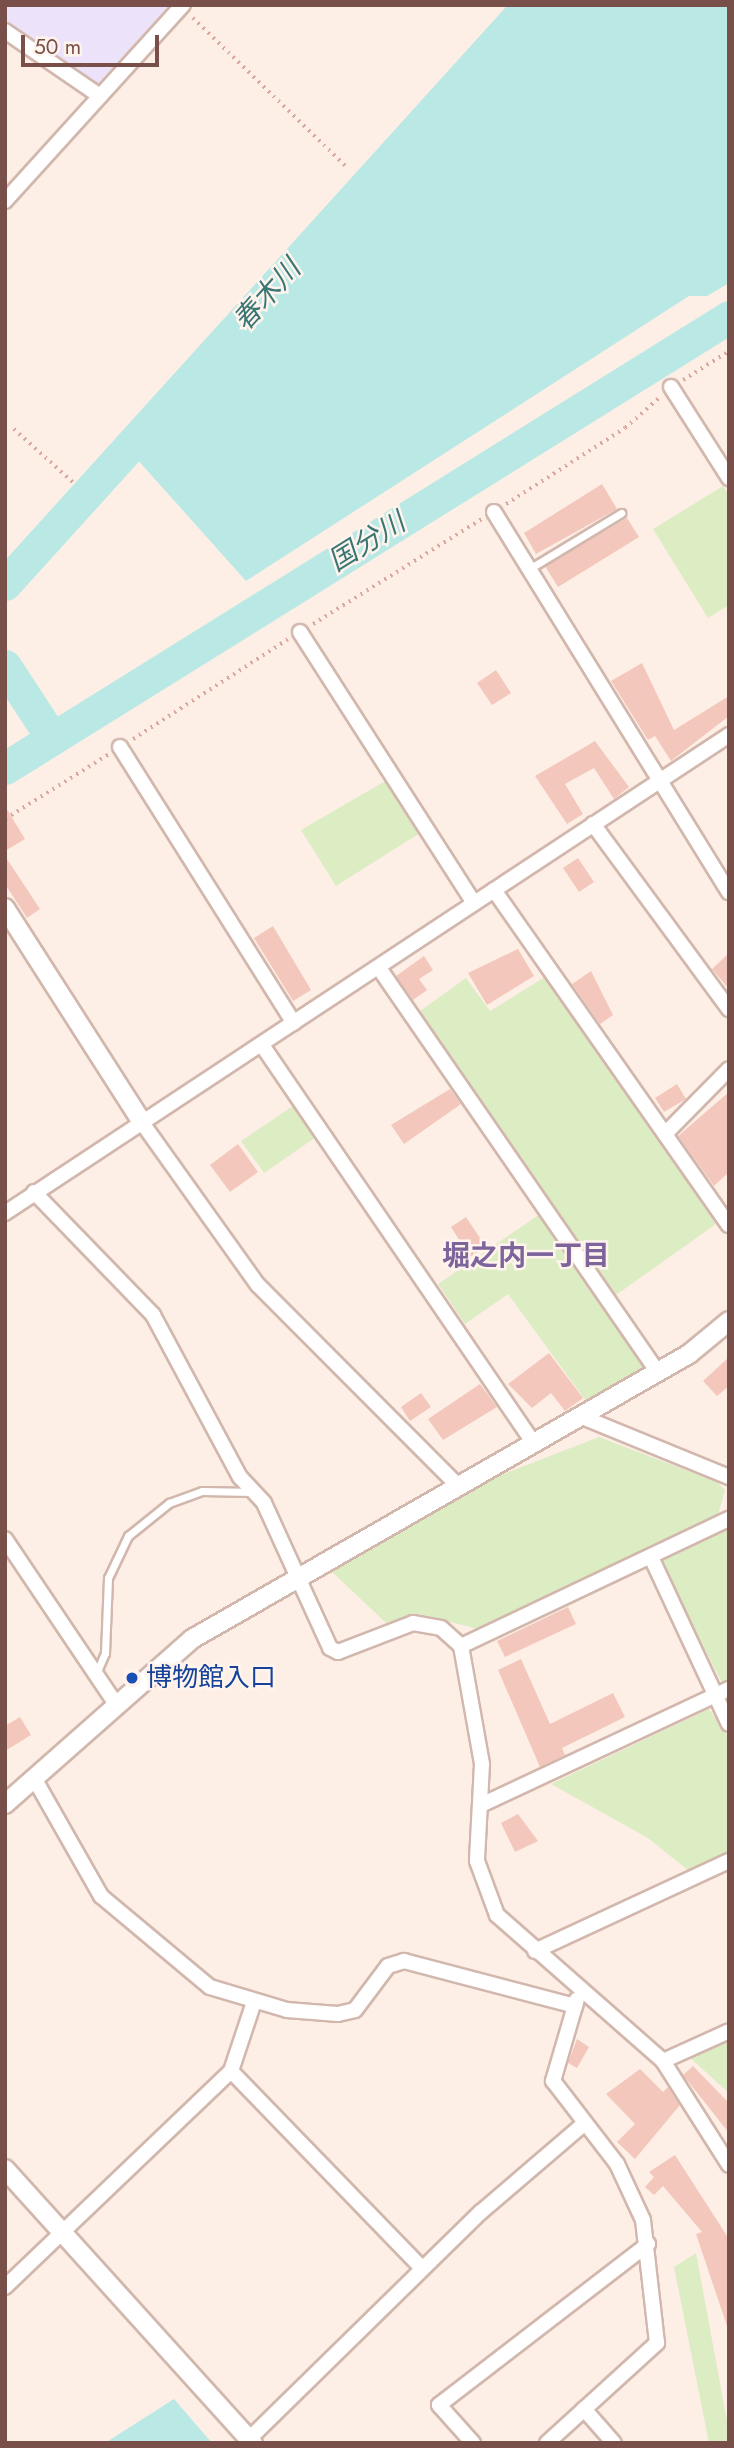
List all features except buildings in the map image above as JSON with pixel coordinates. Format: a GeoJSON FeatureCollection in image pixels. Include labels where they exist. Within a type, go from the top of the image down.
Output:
{"type":"FeatureCollection","features":[{"type":"Feature","properties":{"kind":"street"},"geometry":{"type":"LineString","coordinates":[[5,201],[182,6]]}},
{"type":"Feature","properties":{"kind":"street"},"geometry":{"type":"LineString","coordinates":[[5,32],[100,96]]}},
{"type":"Feature","properties":{"kind":"street"},"geometry":{"type":"LineString","coordinates":[[671,387],[729,478]]}},
{"type":"Feature","properties":{"kind":"street"},"geometry":{"type":"LineString","coordinates":[[494,512],[657,782],[729,892]]}},
{"type":"Feature","properties":{"kind":"street"},"geometry":{"type":"LineString","coordinates":[[300,632],[474,903]]}},
{"type":"Feature","properties":{"kind":"street"},"geometry":{"type":"LineString","coordinates":[[5,1213],[657,782],[726,741]]}},
{"type":"Feature","properties":{"kind":"street"},"geometry":{"type":"LineString","coordinates":[[120,747],[294,1023]]}},
{"type":"Feature","properties":{"kind":"street"},"geometry":{"type":"LineString","coordinates":[[593,824],[729,1009]]}},
{"type":"Feature","properties":{"kind":"street"},"geometry":{"type":"LineString","coordinates":[[494,890],[729,1225]]}},
{"type":"Feature","properties":{"kind":"street"},"geometry":{"type":"LineString","coordinates":[[5,908],[142,1124],[258,1284],[457,1485]]}},
{"type":"Feature","properties":{"kind":"street"},"geometry":{"type":"LineString","coordinates":[[379,968],[658,1372]]}},
{"type":"Feature","properties":{"kind":"street"},"geometry":{"type":"LineString","coordinates":[[262,1045],[533,1443]]}},
{"type":"Feature","properties":{"kind":"street"},"geometry":{"type":"LineString","coordinates":[[665,1134],[729,1069]]}},
{"type":"Feature","properties":{"kind":"street"},"geometry":{"type":"LineString","coordinates":[[34,1192],[153,1315],[254,1492],[293,1577],[330,1648],[338,1652],[413,1623],[441,1628],[461,1646],[482,1764],[480,1875],[503,1924],[663,2061],[729,2165]]}},
{"type":"Feature","properties":{"kind":"street"},"geometry":{"type":"LineString","coordinates":[[5,1804],[115,1703],[192,1639],[293,1577],[658,1372],[729,1321]]}},
{"type":"Feature","properties":{"kind":"street"},"geometry":{"type":"LineString","coordinates":[[582,1417],[729,1477]]}},
{"type":"Feature","properties":{"kind":"street"},"geometry":{"type":"LineString","coordinates":[[461,1646],[729,1519]]}},
{"type":"Feature","properties":{"kind":"street"},"geometry":{"type":"LineString","coordinates":[[5,1539],[115,1703]]}},
{"type":"Feature","properties":{"kind":"street"},"geometry":{"type":"LineString","coordinates":[[651,1557],[722,1692],[729,1724]]}},
{"type":"Feature","properties":{"kind":"street"},"geometry":{"type":"LineString","coordinates":[[481,1805],[722,1692]]}},
{"type":"Feature","properties":{"kind":"street"},"geometry":{"type":"LineString","coordinates":[[34,1778],[101,1896],[210,1987],[254,2001],[312,2013],[355,2010],[388,1966],[404,1961],[575,2006]]}},
{"type":"Feature","properties":{"kind":"street"},"geometry":{"type":"LineString","coordinates":[[535,1951],[729,1861]]}},
{"type":"Feature","properties":{"kind":"street"},"geometry":{"type":"LineString","coordinates":[[547,2443],[657,2343],[648,2244],[617,2164],[553,2081],[580,1990]]}},
{"type":"Feature","properties":{"kind":"street"},"geometry":{"type":"LineString","coordinates":[[5,2287],[232,2071],[254,2001]]}},
{"type":"Feature","properties":{"kind":"street"},"geometry":{"type":"LineString","coordinates":[[663,2061],[729,2031]]}},
{"type":"Feature","properties":{"kind":"street"},"geometry":{"type":"LineString","coordinates":[[232,2071],[422,2268]]}},
{"type":"Feature","properties":{"kind":"street"},"geometry":{"type":"LineString","coordinates":[[5,2168],[251,2441],[422,2268],[585,2123]]}},
{"type":"Feature","properties":{"kind":"street"},"geometry":{"type":"LineString","coordinates":[[473,2443],[439,2405],[648,2244]]}},
{"type":"Feature","properties":{"kind":"street"},"geometry":{"type":"LineString","coordinates":[[584,2409],[614,2443]]}},
{"type":"Feature","properties":{"kind":"lane"},"geometry":{"type":"LineString","coordinates":[[528,569],[621,513]]}},
{"type":"Feature","properties":{"kind":"lane"},"geometry":{"type":"LineString","coordinates":[[96,1674],[106,1653],[108,1578],[128,1536],[169,1503],[202,1491],[254,1492]]}},
{"type":"Feature","properties":{"kind":"path"},"geometry":{"type":"LineString","coordinates":[[182,6],[347,167]]}},
{"type":"Feature","properties":{"kind":"path"},"geometry":{"type":"LineString","coordinates":[[5,818],[625,428],[671,387],[729,351]]}},
{"type":"Feature","properties":{"kind":"path"},"geometry":{"type":"LineString","coordinates":[[14,429],[76,485]]}},
{"type":"Feature","properties":{"kind":"shaded area"},"geometry":{"type":"Polygon","coordinates":[[[5,5],[170,5],[93,89],[5,31],[5,5]]]}},
{"type":"Feature","properties":{"kind":"green space"},"geometry":{"type":"Polygon","coordinates":[[[723,486],[729,495],[729,605],[708,618],[653,529],[723,486]]]}},
{"type":"Feature","properties":{"kind":"green space"},"geometry":{"type":"Polygon","coordinates":[[[387,780],[420,833],[336,886],[301,830],[387,780]]]}},
{"type":"Feature","properties":{"kind":"green space"},"geometry":{"type":"Polygon","coordinates":[[[545,977],[716,1224],[616,1295],[420,1011],[466,978],[490,1011],[545,977]]]}},
{"type":"Feature","properties":{"kind":"green space"},"geometry":{"type":"Polygon","coordinates":[[[293,1106],[316,1137],[264,1173],[241,1141],[293,1106]]]}},
{"type":"Feature","properties":{"kind":"green space"},"geometry":{"type":"Polygon","coordinates":[[[540,1214],[642,1359],[642,1370],[586,1401],[508,1294],[465,1324],[438,1284],[540,1214]]]}},
{"type":"Feature","properties":{"kind":"green space"},"geometry":{"type":"Polygon","coordinates":[[[599,1437],[717,1482],[725,1490],[718,1515],[478,1629],[419,1614],[386,1623],[329,1569],[496,1477],[599,1437]]]}},
{"type":"Feature","properties":{"kind":"green space"},"geometry":{"type":"Polygon","coordinates":[[[729,1529],[729,1682],[723,1685],[664,1568],[664,1560],[729,1529]]]}},
{"type":"Feature","properties":{"kind":"green space"},"geometry":{"type":"Polygon","coordinates":[[[709,1709],[729,1738],[729,1852],[689,1871],[648,1838],[551,1784],[709,1709]]]}},
{"type":"Feature","properties":{"kind":"green space"},"geometry":{"type":"Polygon","coordinates":[[[729,2039],[729,2093],[689,2057],[729,2039]]]}},
{"type":"Feature","properties":{"kind":"green space"},"geometry":{"type":"Polygon","coordinates":[[[696,2253],[729,2443],[709,2443],[674,2267],[696,2253]]]}},
{"type":"Feature","properties":{"kind":"water"},"geometry":{"type":"Polygon","coordinates":[[[542,5],[729,5],[729,283],[707,296],[689,296],[246,581],[136,458],[542,5]]]}},
{"type":"Feature","properties":{"kind":"water"},"geometry":{"type":"Polygon","coordinates":[[[174,2399],[212,2443],[105,2443],[174,2399]]]}},
{"type":"Feature","properties":{"kind":"waterway","name":"春木川"},"geometry":{"type":"LineString","coordinates":[[5,584],[529,5]]}},
{"type":"Feature","properties":{"kind":"waterway","name":"国分川"},"geometry":{"type":"LineString","coordinates":[[5,768],[729,317]]}},
{"type":"Feature","properties":{"kind":"waterway","name":"春木川"},"geometry":{"type":"LineString","coordinates":[[5,666],[52,738]]}},
{"type":"Feature","properties":{"kind":"place","name":"博物館入口"},"geometry":{"type":"Point","coordinates":[132,1678]}},
{"type":"Feature","properties":{"kind":"district","name":"堀之内一丁目"},"geometry":{"type":"Point","coordinates":[526,1256]}}]}
